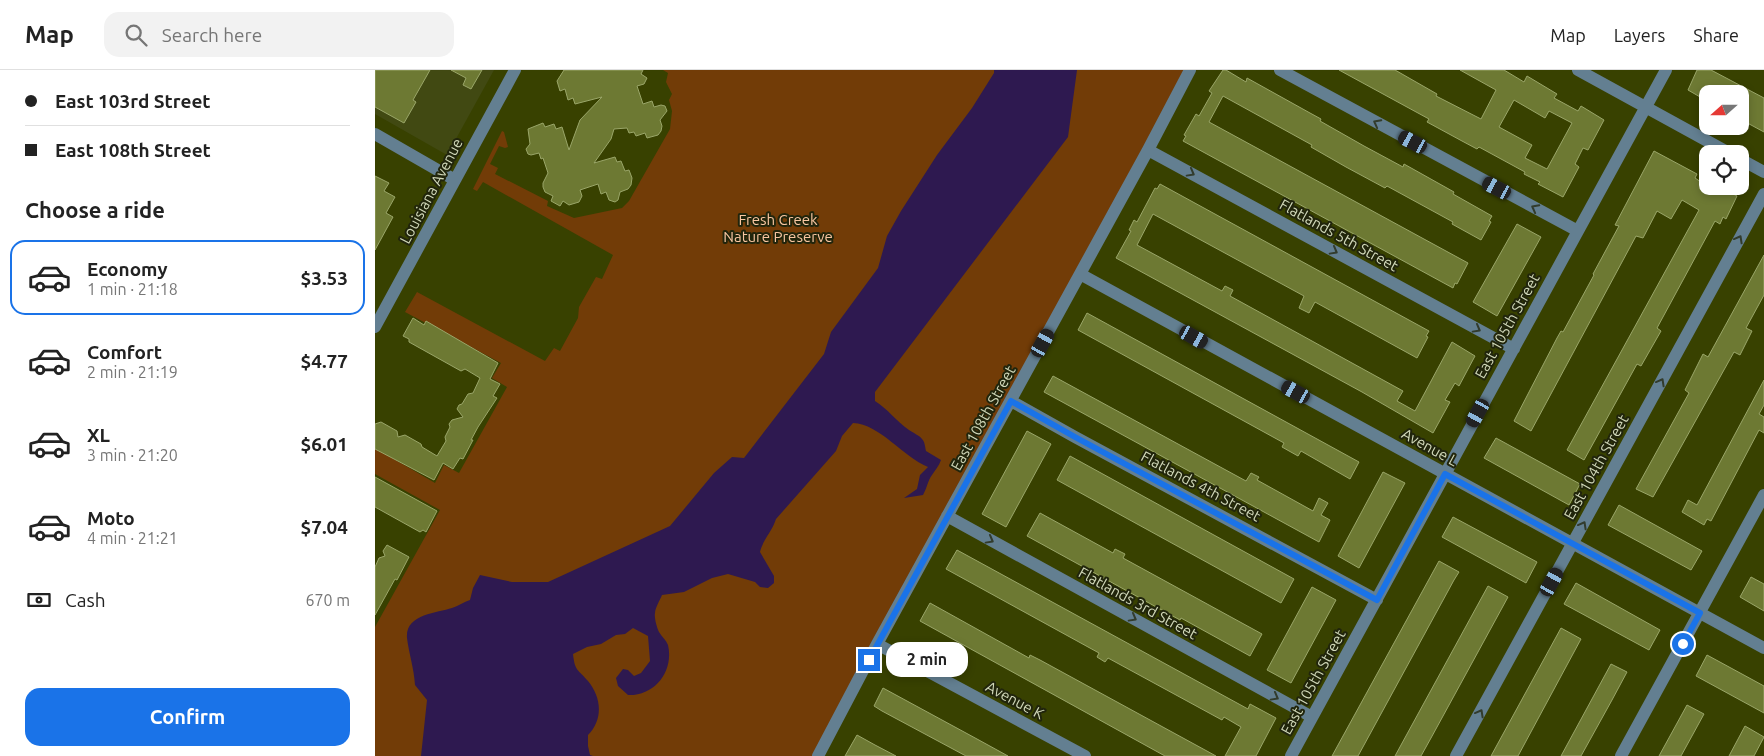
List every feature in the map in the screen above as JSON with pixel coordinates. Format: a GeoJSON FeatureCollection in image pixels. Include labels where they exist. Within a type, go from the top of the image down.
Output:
{"type":"FeatureCollection","features":[{"type":"Feature","properties":{"kind":"street","name":"Louisiana Avenue"},"geometry":{"type":"LineString","coordinates":[[375,327],[515,70]]}},
{"type":"Feature","properties":{"kind":"street","name":"East 108th Street"},"geometry":{"type":"LineString","coordinates":[[818,756],[877,644],[1190,70]]}},
{"type":"Feature","properties":{"kind":"street"},"geometry":{"type":"LineString","coordinates":[[1280,70],[1578,232]]}},
{"type":"Feature","properties":{"kind":"street"},"geometry":{"type":"LineString","coordinates":[[1578,70],[1715,145]]}},
{"type":"Feature","properties":{"kind":"street","name":"East 105th Street"},"geometry":{"type":"LineString","coordinates":[[1291,756],[1666,70]]}},
{"type":"Feature","properties":{"kind":"street"},"geometry":{"type":"LineString","coordinates":[[375,134],[455,180]]}},
{"type":"Feature","properties":{"kind":"street","name":"Flatlands 5th Street"},"geometry":{"type":"LineString","coordinates":[[1148,150],[1514,349]]}},
{"type":"Feature","properties":{"kind":"street"},"geometry":{"type":"LineString","coordinates":[[1749,164],[1764,172]]}},
{"type":"Feature","properties":{"kind":"street","name":"East 104th Street"},"geometry":{"type":"LineString","coordinates":[[1457,756],[1764,194]]}},
{"type":"Feature","properties":{"kind":"street","name":"Avenue L"},"geometry":{"type":"LineString","coordinates":[[1080,274],[1764,648]]}},
{"type":"Feature","properties":{"kind":"street","name":"Flatlands 4th Street"},"geometry":{"type":"LineString","coordinates":[[1011,401],[1377,600]]}},
{"type":"Feature","properties":{"kind":"street"},"geometry":{"type":"LineString","coordinates":[[1621,756],[1764,495]]}},
{"type":"Feature","properties":{"kind":"street","name":"Flatlands 3rd Street"},"geometry":{"type":"LineString","coordinates":[[947,516],[1312,717]]}},
{"type":"Feature","properties":{"kind":"street","name":"Avenue K"},"geometry":{"type":"LineString","coordinates":[[877,644],[1085,756]]}},
{"type":"Feature","properties":{"kind":"shaded area"},"geometry":{"type":"Polygon","coordinates":[[[375,70],[494,70],[447,155],[375,114],[375,70]]]}},
{"type":"Feature","properties":{"kind":"shaded area"},"geometry":{"type":"Polygon","coordinates":[[[994,70],[1077,70],[1068,137],[875,392],[875,401],[921,438],[926,451],[941,460],[929,479],[923,495],[904,498],[917,489],[920,475],[928,467],[873,429],[853,423],[842,436],[836,451],[776,519],[763,543],[760,552],[774,576],[774,583],[768,588],[760,587],[755,582],[728,574],[712,578],[684,592],[662,595],[656,609],[655,618],[659,632],[668,645],[669,655],[665,673],[654,686],[638,694],[628,695],[618,686],[616,678],[623,669],[628,670],[634,676],[641,673],[650,661],[648,636],[633,628],[625,634],[616,635],[601,644],[587,647],[573,654],[576,667],[593,688],[598,702],[599,709],[596,723],[588,735],[590,755],[593,756],[421,756],[427,700],[415,685],[407,638],[411,624],[423,616],[452,608],[470,600],[473,588],[480,575],[512,582],[548,582],[670,526],[714,473],[732,457],[744,458],[824,354],[831,332],[878,268],[887,236],[901,211],[937,155],[972,108],[994,73],[994,70]]]}},
{"type":"Feature","properties":{"kind":"green space","name":"Fresh Creek Nature Preserve"},"geometry":{"type":"Polygon","coordinates":[[[663,70],[997,70],[885,275],[747,466],[673,533],[435,712],[430,756],[375,756],[375,627],[440,510],[375,474],[375,448],[435,483],[444,465],[459,473],[507,387],[492,378],[501,363],[405,312],[417,292],[545,361],[554,348],[560,351],[578,318],[579,307],[596,277],[602,279],[613,255],[483,182],[477,191],[473,189],[502,131],[504,132],[508,147],[499,146],[490,164],[498,168],[495,174],[548,201],[547,206],[574,218],[622,208],[629,201],[670,129],[672,111],[669,100],[672,94],[666,82],[668,73],[663,70]]]}},
{"type":"Feature","properties":{"kind":"green space"},"geometry":{"type":"Polygon","coordinates":[[[1065,70],[1189,70],[816,756],[586,756],[565,658],[659,591],[745,540],[1065,70]]]}},
{"type":"Feature","properties":{"kind":"building"},"geometry":{"type":"Polygon","coordinates":[[[375,70],[430,70],[413,100],[416,102],[404,123],[375,107],[375,70]]]}},
{"type":"Feature","properties":{"kind":"building"},"geometry":{"type":"Polygon","coordinates":[[[451,70],[482,70],[471,89],[463,85],[466,78],[451,70]]]}},
{"type":"Feature","properties":{"kind":"building"},"geometry":{"type":"Polygon","coordinates":[[[564,70],[643,70],[641,74],[647,78],[644,84],[637,86],[643,104],[652,101],[654,107],[665,106],[667,111],[660,120],[662,126],[658,135],[647,138],[645,133],[636,136],[634,132],[629,133],[627,128],[614,129],[611,139],[594,163],[615,157],[617,162],[621,161],[625,171],[629,170],[632,178],[631,185],[628,189],[620,192],[618,200],[615,202],[609,200],[606,192],[601,194],[598,184],[580,190],[582,196],[579,202],[569,205],[563,201],[560,206],[551,201],[553,196],[545,192],[543,187],[548,173],[543,158],[541,159],[539,153],[528,154],[526,149],[530,144],[528,129],[543,123],[545,127],[554,124],[556,129],[562,127],[569,150],[580,120],[602,97],[575,104],[573,98],[568,100],[565,89],[560,91],[557,81],[564,70]]]}},
{"type":"Feature","properties":{"kind":"building"},"geometry":{"type":"Polygon","coordinates":[[[1223,70],[1246,82],[1247,78],[1321,119],[1320,121],[1364,146],[1403,167],[1404,164],[1454,192],[1453,194],[1492,216],[1489,221],[1491,222],[1481,240],[1452,224],[1453,222],[1387,186],[1385,188],[1346,167],[1311,147],[1312,145],[1223,96],[1209,122],[1468,263],[1457,284],[1455,283],[1453,288],[1183,141],[1186,136],[1184,135],[1196,114],[1199,116],[1212,93],[1209,91],[1223,70]]]}},
{"type":"Feature","properties":{"kind":"building"},"geometry":{"type":"Polygon","coordinates":[[[1339,70],[1395,70],[1437,94],[1436,96],[1481,119],[1496,90],[1460,70],[1504,70],[1524,82],[1527,76],[1557,94],[1554,98],[1578,111],[1581,106],[1604,120],[1588,150],[1583,148],[1575,164],[1579,167],[1563,197],[1538,184],[1540,182],[1524,174],[1525,172],[1427,122],[1429,119],[1339,70]],[[1514,100],[1499,127],[1532,145],[1525,158],[1547,169],[1572,123],[1549,111],[1545,118],[1514,100]]]}},
{"type":"Feature","properties":{"kind":"building"},"geometry":{"type":"Polygon","coordinates":[[[1697,70],[1711,70],[1739,85],[1699,85],[1699,96],[1688,90],[1697,70]]]}},
{"type":"Feature","properties":{"kind":"building"},"geometry":{"type":"Polygon","coordinates":[[[1749,90],[1764,98],[1764,132],[1749,124],[1749,90]]]}},
{"type":"Feature","properties":{"kind":"building"},"geometry":{"type":"Polygon","coordinates":[[[1654,151],[1697,174],[1695,178],[1699,181],[1699,195],[1737,196],[1726,219],[1723,217],[1720,224],[1715,221],[1657,328],[1661,331],[1641,366],[1637,364],[1584,460],[1567,450],[1699,210],[1682,200],[1671,219],[1657,211],[1643,238],[1636,236],[1531,431],[1514,421],[1557,338],[1561,331],[1563,332],[1594,275],[1619,226],[1615,225],[1654,151]]]}},
{"type":"Feature","properties":{"kind":"building"},"geometry":{"type":"Polygon","coordinates":[[[375,176],[389,183],[384,191],[395,197],[386,213],[393,217],[375,250],[375,176]]]}},
{"type":"Feature","properties":{"kind":"building"},"geometry":{"type":"Polygon","coordinates":[[[1160,184],[1429,331],[1426,336],[1428,337],[1417,358],[1315,302],[1309,313],[1299,308],[1304,296],[1153,214],[1137,245],[1222,291],[1225,286],[1233,290],[1230,296],[1403,391],[1397,401],[1415,411],[1452,342],[1475,356],[1459,386],[1455,383],[1445,400],[1450,402],[1433,433],[1362,392],[1116,258],[1131,231],[1129,230],[1134,220],[1137,222],[1155,188],[1157,189],[1160,184]]]}},
{"type":"Feature","properties":{"kind":"building"},"geometry":{"type":"Polygon","coordinates":[[[1517,224],[1541,237],[1497,316],[1473,302],[1517,224]]]}},
{"type":"Feature","properties":{"kind":"building"},"geometry":{"type":"Polygon","coordinates":[[[1764,255],[1764,295],[1746,328],[1752,331],[1740,355],[1734,352],[1653,497],[1636,489],[1689,393],[1685,390],[1703,354],[1708,357],[1764,255]]]}},
{"type":"Feature","properties":{"kind":"building"},"geometry":{"type":"Polygon","coordinates":[[[1087,313],[1359,462],[1350,479],[1301,451],[1298,456],[1282,447],[1284,443],[1078,330],[1087,313]]]}},
{"type":"Feature","properties":{"kind":"building"},"geometry":{"type":"Polygon","coordinates":[[[413,318],[424,325],[426,321],[498,363],[490,379],[500,384],[493,396],[497,398],[478,427],[463,459],[460,458],[453,469],[443,463],[434,480],[375,449],[375,424],[381,422],[397,431],[398,437],[405,435],[437,456],[446,441],[445,437],[450,427],[449,424],[452,420],[463,417],[457,409],[459,405],[462,404],[468,394],[473,393],[480,378],[465,369],[461,371],[409,342],[409,339],[403,336],[413,318]]]}},
{"type":"Feature","properties":{"kind":"building"},"geometry":{"type":"Polygon","coordinates":[[[1053,376],[1246,481],[1251,473],[1259,477],[1257,480],[1313,511],[1319,498],[1328,503],[1321,515],[1330,520],[1319,542],[1044,392],[1053,376]]]}},
{"type":"Feature","properties":{"kind":"building"},"geometry":{"type":"Polygon","coordinates":[[[1764,380],[1764,405],[1759,414],[1764,417],[1764,433],[1759,430],[1711,521],[1707,519],[1704,525],[1682,512],[1688,500],[1697,505],[1764,380]]]}},
{"type":"Feature","properties":{"kind":"building"},"geometry":{"type":"Polygon","coordinates":[[[1027,431],[1051,444],[1006,527],[982,514],[1027,431]]]}},
{"type":"Feature","properties":{"kind":"building"},"geometry":{"type":"Polygon","coordinates":[[[1496,438],[1580,484],[1569,505],[1484,458],[1496,438]]]}},
{"type":"Feature","properties":{"kind":"building"},"geometry":{"type":"Polygon","coordinates":[[[1070,456],[1294,579],[1281,603],[1057,480],[1070,456]]]}},
{"type":"Feature","properties":{"kind":"building"},"geometry":{"type":"Polygon","coordinates":[[[1383,472],[1405,483],[1359,568],[1338,556],[1383,472]]]}},
{"type":"Feature","properties":{"kind":"building"},"geometry":{"type":"Polygon","coordinates":[[[375,477],[437,511],[426,532],[423,530],[420,532],[375,507],[375,477]]]}},
{"type":"Feature","properties":{"kind":"building"},"geometry":{"type":"Polygon","coordinates":[[[1619,505],[1702,551],[1691,570],[1608,525],[1619,505]]]}},
{"type":"Feature","properties":{"kind":"building"},"geometry":{"type":"Polygon","coordinates":[[[1040,513],[1113,553],[1115,549],[1125,554],[1123,558],[1262,634],[1250,656],[1027,536],[1040,513]]]}},
{"type":"Feature","properties":{"kind":"building"},"geometry":{"type":"Polygon","coordinates":[[[1453,517],[1537,562],[1526,583],[1442,537],[1453,517]]]}},
{"type":"Feature","properties":{"kind":"building"},"geometry":{"type":"Polygon","coordinates":[[[387,545],[409,557],[375,615],[375,567],[379,558],[385,556],[383,551],[387,545]]]}},
{"type":"Feature","properties":{"kind":"building"},"geometry":{"type":"Polygon","coordinates":[[[957,550],[1248,709],[1250,704],[1276,718],[1256,756],[1225,756],[1241,727],[1224,717],[1222,720],[1108,658],[1105,662],[1097,657],[1099,653],[946,569],[957,550]]]}},
{"type":"Feature","properties":{"kind":"building"},"geometry":{"type":"Polygon","coordinates":[[[1439,561],[1459,572],[1358,756],[1332,756],[1439,561]]]}},
{"type":"Feature","properties":{"kind":"building"},"geometry":{"type":"Polygon","coordinates":[[[1751,577],[1764,584],[1764,611],[1740,597],[1751,577]]]}},
{"type":"Feature","properties":{"kind":"building"},"geometry":{"type":"Polygon","coordinates":[[[1576,583],[1660,630],[1649,650],[1564,604],[1576,583]]]}},
{"type":"Feature","properties":{"kind":"building"},"geometry":{"type":"Polygon","coordinates":[[[1488,586],[1508,597],[1431,738],[1421,756],[1395,756],[1488,586]]]}},
{"type":"Feature","properties":{"kind":"building"},"geometry":{"type":"Polygon","coordinates":[[[1312,587],[1336,600],[1291,683],[1267,670],[1312,587]]]}},
{"type":"Feature","properties":{"kind":"building"},"geometry":{"type":"Polygon","coordinates":[[[930,603],[1029,658],[1030,655],[1040,660],[1216,756],[1165,756],[920,621],[930,603]]]}},
{"type":"Feature","properties":{"kind":"building"},"geometry":{"type":"Polygon","coordinates":[[[1561,628],[1581,639],[1518,756],[1491,756],[1561,628]]]}},
{"type":"Feature","properties":{"kind":"building"},"geometry":{"type":"Polygon","coordinates":[[[1707,655],[1764,686],[1764,713],[1696,676],[1707,655]]]}},
{"type":"Feature","properties":{"kind":"building"},"geometry":{"type":"Polygon","coordinates":[[[1611,664],[1627,672],[1612,700],[1581,756],[1561,756],[1611,664]]]}},
{"type":"Feature","properties":{"kind":"building"},"geometry":{"type":"Polygon","coordinates":[[[883,688],[1008,756],[966,756],[882,711],[874,706],[883,688]]]}},
{"type":"Feature","properties":{"kind":"building"},"geometry":{"type":"Polygon","coordinates":[[[1687,705],[1704,714],[1681,756],[1659,756],[1687,705]]]}},
{"type":"Feature","properties":{"kind":"building"},"geometry":{"type":"Polygon","coordinates":[[[1745,726],[1764,737],[1754,756],[1729,756],[1745,726]]]}},
{"type":"Feature","properties":{"kind":"building"},"geometry":{"type":"Polygon","coordinates":[[[857,735],[875,745],[896,756],[845,756],[857,735]]]}},
{"type":"Feature","properties":{"kind":"route"},"geometry":{"type":"LineString","coordinates":[[869,660],[1011,401],[1377,600],[1445,474],[1700,613],[1683,644]]}}]}
